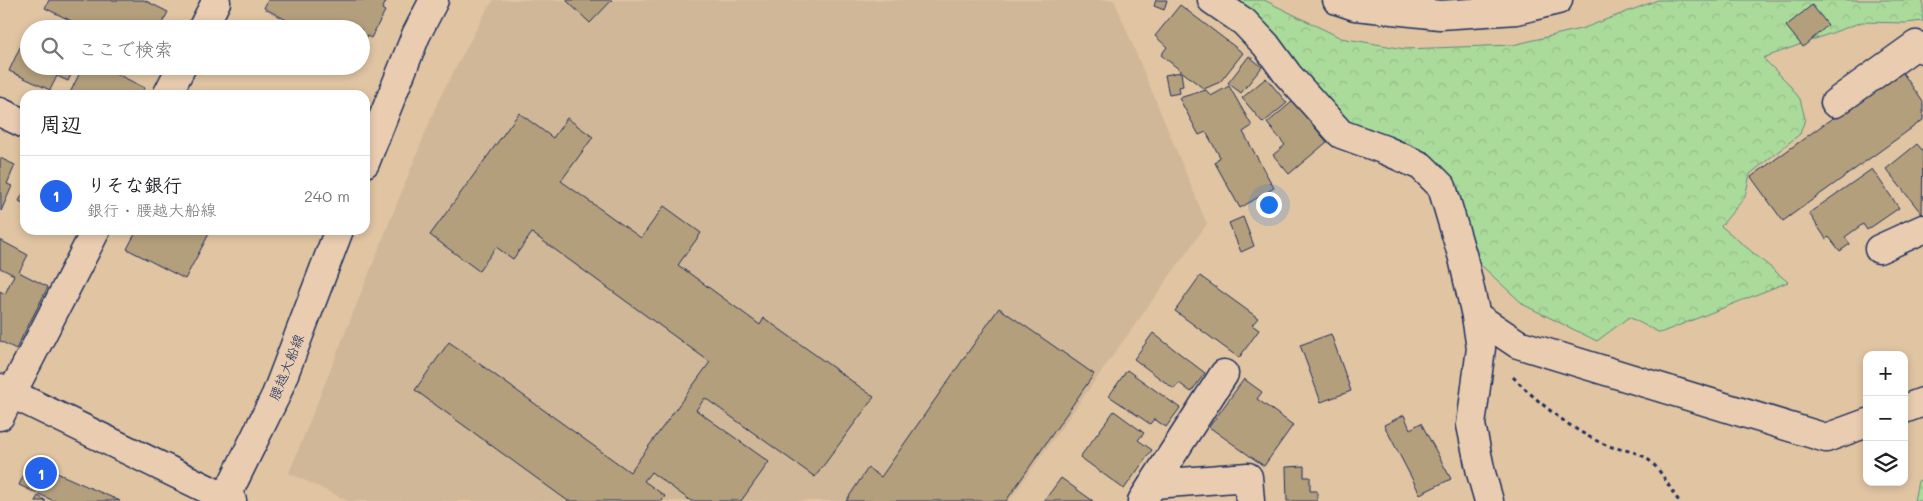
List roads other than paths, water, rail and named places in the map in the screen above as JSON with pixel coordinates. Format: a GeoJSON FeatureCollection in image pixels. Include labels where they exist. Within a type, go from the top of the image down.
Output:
{"type":"FeatureCollection","features":[{"type":"Feature","properties":{"kind":"street"},"geometry":{"type":"LineString","coordinates":[[207,20],[216,0]]}},
{"type":"Feature","properties":{"kind":"street"},"geometry":{"type":"LineString","coordinates":[[370,151],[416,35],[433,0]]}},
{"type":"Feature","properties":{"kind":"street"},"geometry":{"type":"LineString","coordinates":[[1212,0],[1249,27],[1341,134],[1421,166],[1442,187],[1463,258],[1481,348],[1471,425],[1489,501]]}},
{"type":"Feature","properties":{"kind":"street"},"geometry":{"type":"LineString","coordinates":[[1337,0],[1355,6],[1440,14],[1517,10],[1558,0]]}},
{"type":"Feature","properties":{"kind":"street"},"geometry":{"type":"LineString","coordinates":[[1835,103],[1916,45],[1923,49]]}},
{"type":"Feature","properties":{"kind":"street"},"geometry":{"type":"LineString","coordinates":[[170,90],[177,75]]}},
{"type":"Feature","properties":{"kind":"street"},"geometry":{"type":"LineString","coordinates":[[0,112],[20,122]]}},
{"type":"Feature","properties":{"kind":"street"},"geometry":{"type":"LineString","coordinates":[[1879,249],[1923,229]]}},
{"type":"Feature","properties":{"kind":"street"},"geometry":{"type":"LineString","coordinates":[[93,235],[4,399],[227,500]]}},
{"type":"Feature","properties":{"kind":"street","name":"腰越大船線"},"geometry":{"type":"LineString","coordinates":[[227,500],[276,395],[337,235]]}},
{"type":"Feature","properties":{"kind":"street"},"geometry":{"type":"LineString","coordinates":[[1476,316],[1518,344],[1826,438],[1863,424]]}},
{"type":"Feature","properties":{"kind":"street"},"geometry":{"type":"LineString","coordinates":[[1148,493],[1224,374]]}},
{"type":"Feature","properties":{"kind":"street"},"geometry":{"type":"LineString","coordinates":[[1908,408],[1923,402]]}},
{"type":"Feature","properties":{"kind":"street"},"geometry":{"type":"LineString","coordinates":[[1148,493],[1248,477],[1250,501]]}},
{"type":"Feature","properties":{"kind":"place","name":"りそな銀行"},"geometry":{"type":"Point","coordinates":[41,473]}}]}
